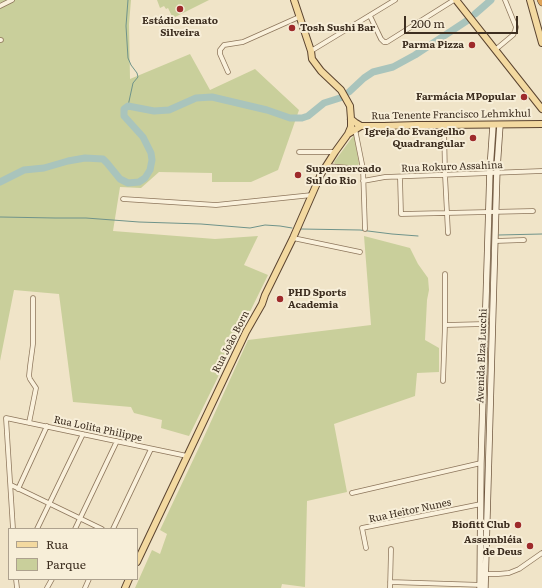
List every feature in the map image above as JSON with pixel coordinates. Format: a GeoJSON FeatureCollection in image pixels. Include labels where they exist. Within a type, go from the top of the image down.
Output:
{"type":"FeatureCollection","features":[{"type":"Feature","properties":{"kind":"main road"},"geometry":{"type":"LineString","coordinates":[[294,0],[311,50],[312,58],[318,67],[341,90],[350,106],[352,119],[348,134]]}},
{"type":"Feature","properties":{"kind":"main road"},"geometry":{"type":"LineString","coordinates":[[455,0],[542,109]]}},
{"type":"Feature","properties":{"kind":"main road"},"geometry":{"type":"LineString","coordinates":[[530,0],[542,43]]}},
{"type":"Feature","properties":{"kind":"main road","name":"Rua Tenente Francisco Lehmkhul"},"geometry":{"type":"LineString","coordinates":[[352,119],[361,126]]}},
{"type":"Feature","properties":{"kind":"main road","name":"Rua Tenente Francisco Lehmkhul"},"geometry":{"type":"LineString","coordinates":[[348,134],[361,126],[496,125],[541,122]]}},
{"type":"Feature","properties":{"kind":"main road","name":"Avenida Elza Lucchi"},"geometry":{"type":"LineString","coordinates":[[483,586],[481,463],[489,212],[494,173],[496,125]]}},
{"type":"Feature","properties":{"kind":"main road","name":"Rua João Born"},"geometry":{"type":"LineString","coordinates":[[138,560],[246,332],[262,304],[322,174],[348,134]]}},
{"type":"Feature","properties":{"kind":"main road","name":"Avenida Elza Lucchi"},"geometry":{"type":"LineString","coordinates":[[483,574],[496,212],[494,173]]}},
{"type":"Feature","properties":{"kind":"main road"},"geometry":{"type":"LineString","coordinates":[[483,411],[490,411]]}},
{"type":"Feature","properties":{"kind":"street"},"geometry":{"type":"LineString","coordinates":[[0,6],[12,0]]}},
{"type":"Feature","properties":{"kind":"street"},"geometry":{"type":"LineString","coordinates":[[311,50],[395,0]]}},
{"type":"Feature","properties":{"kind":"street"},"geometry":{"type":"LineString","coordinates":[[370,16],[381,40],[387,42],[455,0]]}},
{"type":"Feature","properties":{"kind":"street"},"geometry":{"type":"LineString","coordinates":[[495,50],[513,35],[516,27],[506,0]]}},
{"type":"Feature","properties":{"kind":"street"},"geometry":{"type":"LineString","coordinates":[[228,72],[220,54],[221,48],[243,42],[299,17]]}},
{"type":"Feature","properties":{"kind":"street"},"geometry":{"type":"LineString","coordinates":[[444,125],[444,175],[448,233]]}},
{"type":"Feature","properties":{"kind":"street"},"geometry":{"type":"LineString","coordinates":[[355,129],[363,169],[365,229]]}},
{"type":"Feature","properties":{"kind":"street"},"geometry":{"type":"LineString","coordinates":[[299,152],[335,152]]}},
{"type":"Feature","properties":{"kind":"street"},"geometry":{"type":"LineString","coordinates":[[327,166],[363,169]]}},
{"type":"Feature","properties":{"kind":"street","name":"Rua Rokuro Assahina"},"geometry":{"type":"LineString","coordinates":[[363,181],[385,177],[542,171]]}},
{"type":"Feature","properties":{"kind":"street"},"geometry":{"type":"LineString","coordinates":[[400,177],[401,214],[533,211]]}},
{"type":"Feature","properties":{"kind":"street"},"geometry":{"type":"LineString","coordinates":[[123,199],[216,205],[312,195]]}},
{"type":"Feature","properties":{"kind":"street"},"geometry":{"type":"LineString","coordinates":[[293,238],[360,252]]}},
{"type":"Feature","properties":{"kind":"street"},"geometry":{"type":"LineString","coordinates":[[495,241],[524,240]]}},
{"type":"Feature","properties":{"kind":"street"},"geometry":{"type":"LineString","coordinates":[[443,381],[445,274]]}},
{"type":"Feature","properties":{"kind":"street"},"geometry":{"type":"LineString","coordinates":[[29,422],[36,388],[30,379],[33,344],[33,298]]}},
{"type":"Feature","properties":{"kind":"street"},"geometry":{"type":"LineString","coordinates":[[445,325],[485,324]]}},
{"type":"Feature","properties":{"kind":"street","name":"Rua Lolita Philippe"},"geometry":{"type":"LineString","coordinates":[[10,485],[6,418],[187,456]]}},
{"type":"Feature","properties":{"kind":"street"},"geometry":{"type":"LineString","coordinates":[[18,489],[47,426]]}},
{"type":"Feature","properties":{"kind":"street"},"geometry":{"type":"LineString","coordinates":[[37,528],[83,434]]}},
{"type":"Feature","properties":{"kind":"street"},"geometry":{"type":"LineString","coordinates":[[75,528],[117,441]]}},
{"type":"Feature","properties":{"kind":"street"},"geometry":{"type":"LineString","coordinates":[[113,528],[151,449]]}},
{"type":"Feature","properties":{"kind":"street"},"geometry":{"type":"LineString","coordinates":[[352,493],[481,463]]}},
{"type":"Feature","properties":{"kind":"street"},"geometry":{"type":"LineString","coordinates":[[10,485],[100,528]]}},
{"type":"Feature","properties":{"kind":"street"},"geometry":{"type":"LineString","coordinates":[[10,485],[13,528]]}},
{"type":"Feature","properties":{"kind":"street","name":"Rua Heitor Nunes"},"geometry":{"type":"LineString","coordinates":[[366,548],[362,528],[481,504]]}},
{"type":"Feature","properties":{"kind":"street"},"geometry":{"type":"LineString","coordinates":[[138,546],[143,549]]}},
{"type":"Feature","properties":{"kind":"street"},"geometry":{"type":"LineString","coordinates":[[390,588],[391,548]]}},
{"type":"Feature","properties":{"kind":"street"},"geometry":{"type":"LineString","coordinates":[[483,574],[510,573],[519,569],[542,553]]}},
{"type":"Feature","properties":{"kind":"street"},"geometry":{"type":"LineString","coordinates":[[390,582],[483,586]]}},
{"type":"Feature","properties":{"kind":"green space"},"geometry":{"type":"Polygon","coordinates":[[[0,0],[131,0],[129,24],[130,79],[190,54],[210,90],[255,69],[299,110],[278,170],[251,182],[212,182],[212,173],[159,172],[141,188],[120,187],[113,231],[215,239],[258,236],[244,265],[268,275],[189,436],[161,428],[162,420],[134,413],[131,407],[73,402],[59,294],[14,290],[0,361],[0,0]]]}},
{"type":"Feature","properties":{"kind":"green space","name":"Estádio Renato Silveira"},"geometry":{"type":"Polygon","coordinates":[[[157,0],[209,0],[173,18],[168,8],[166,9],[164,6],[160,8],[157,0]]]}},
{"type":"Feature","properties":{"kind":"green space"},"geometry":{"type":"Polygon","coordinates":[[[354,135],[359,164],[357,166],[335,164],[334,162],[354,135]]]}},
{"type":"Feature","properties":{"kind":"green space"},"geometry":{"type":"Polygon","coordinates":[[[364,236],[410,248],[418,264],[428,278],[429,290],[425,340],[439,348],[439,372],[417,373],[415,396],[334,424],[347,492],[307,501],[305,587],[282,584],[281,588],[135,588],[152,550],[160,554],[167,534],[160,530],[248,340],[371,325],[364,236]]]}},
{"type":"Feature","properties":{"kind":"waterway"},"geometry":{"type":"LineString","coordinates":[[128,0],[126,26],[128,58],[138,77],[133,83],[128,106]]}},
{"type":"Feature","properties":{"kind":"waterway"},"geometry":{"type":"LineString","coordinates":[[475,14],[491,0]]}},
{"type":"Feature","properties":{"kind":"waterway"},"geometry":{"type":"LineString","coordinates":[[349,92],[373,72],[393,67],[415,55],[468,20]]}},
{"type":"Feature","properties":{"kind":"waterway"},"geometry":{"type":"LineString","coordinates":[[0,182],[24,170],[44,168],[85,158],[103,159],[120,179],[128,183],[139,182],[145,178],[150,170],[152,160],[151,153],[143,137],[124,116],[124,109],[128,106],[154,111],[169,110],[196,98],[212,97],[267,110],[290,118],[302,118],[308,116],[324,103],[343,97]]}},
{"type":"Feature","properties":{"kind":"waterway"},"geometry":{"type":"LineString","coordinates":[[0,217],[86,218],[250,228],[265,225],[292,228]]}},
{"type":"Feature","properties":{"kind":"waterway"},"geometry":{"type":"LineString","coordinates":[[301,229],[360,230],[418,236]]}},
{"type":"Feature","properties":{"kind":"waterway"},"geometry":{"type":"LineString","coordinates":[[499,235],[542,234]]}},
{"type":"Feature","properties":{"kind":"place","name":"Estádio Renato Silveira"},"geometry":{"type":"Point","coordinates":[180,9]}},
{"type":"Feature","properties":{"kind":"place","name":"Tosh Sushi Bar"},"geometry":{"type":"Point","coordinates":[292,28]}},
{"type":"Feature","properties":{"kind":"place","name":"Parma Pizza"},"geometry":{"type":"Point","coordinates":[472,45]}},
{"type":"Feature","properties":{"kind":"place","name":"Farmácia MPopular"},"geometry":{"type":"Point","coordinates":[524,97]}},
{"type":"Feature","properties":{"kind":"place","name":"Igreja do Evangelho Quadrangular"},"geometry":{"type":"Point","coordinates":[473,138]}},
{"type":"Feature","properties":{"kind":"place","name":"Supermercado Sul do Rio"},"geometry":{"type":"Point","coordinates":[298,175]}},
{"type":"Feature","properties":{"kind":"place","name":"PHD Sports Academia"},"geometry":{"type":"Point","coordinates":[280,299]}},
{"type":"Feature","properties":{"kind":"place","name":"Biofitt Club"},"geometry":{"type":"Point","coordinates":[518,525]}},
{"type":"Feature","properties":{"kind":"place","name":"Assembléia de Deus"},"geometry":{"type":"Point","coordinates":[530,546]}}]}
